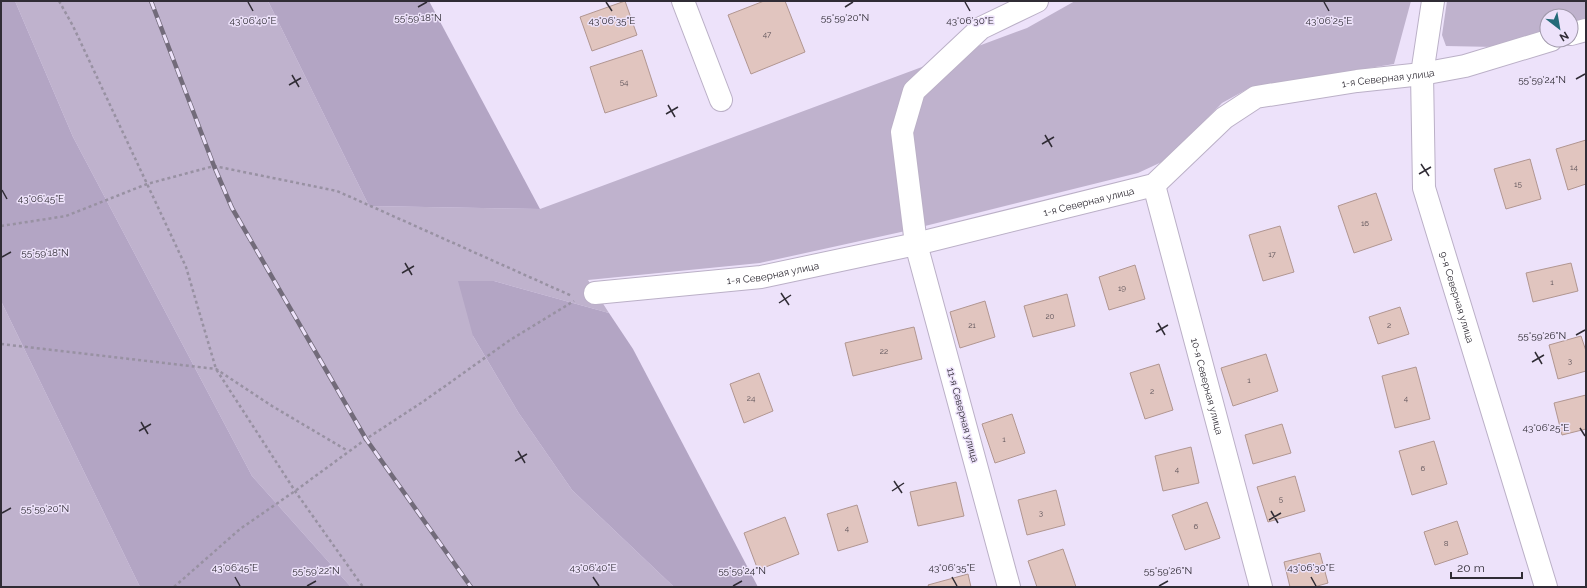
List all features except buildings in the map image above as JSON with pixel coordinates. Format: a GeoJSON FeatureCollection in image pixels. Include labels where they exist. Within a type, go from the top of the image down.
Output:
{"type":"FeatureCollection","features":[{"type":"Feature","properties":{"kind":"street"},"geometry":{"type":"LineString","coordinates":[[683,1],[721,100]]}},
{"type":"Feature","properties":{"kind":"street","name":"11-я Северная улица"},"geometry":{"type":"LineString","coordinates":[[1009,587],[916,244],[902,132],[914,91],[981,28],[1037,1]]}},
{"type":"Feature","properties":{"kind":"street","name":"9-я Северная улица"},"geometry":{"type":"LineString","coordinates":[[1433,1],[1422,74],[1424,188],[1546,587]]}},
{"type":"Feature","properties":{"kind":"street","name":"1-я Северная улица"},"geometry":{"type":"LineString","coordinates":[[595,293],[761,277],[916,244],[1154,185],[1224,118],[1256,97],[1357,81],[1422,74],[1465,66],[1539,44]]}},
{"type":"Feature","properties":{"kind":"street","name":"10-я Северная улица"},"geometry":{"type":"LineString","coordinates":[[1154,185],[1261,587]]}},
{"type":"Feature","properties":{"kind":"path"},"geometry":{"type":"LineString","coordinates":[[59,1],[73,26],[186,267],[216,369],[295,491],[362,587]]}},
{"type":"Feature","properties":{"kind":"path"},"geometry":{"type":"LineString","coordinates":[[1,226],[66,216],[147,184],[214,166],[337,191],[578,298],[510,340],[424,401],[348,451],[295,491],[240,528],[174,587]]}},
{"type":"Feature","properties":{"kind":"path"},"geometry":{"type":"LineString","coordinates":[[1,344],[216,369],[272,406],[348,451]]}},
{"type":"Feature","properties":{"kind":"shaded area"},"geometry":{"type":"Polygon","coordinates":[[[1,1],[15,1],[73,137],[252,476],[351,587],[140,587],[1,301],[1,1]]]}},
{"type":"Feature","properties":{"kind":"shaded area"},"geometry":{"type":"Polygon","coordinates":[[[15,1],[268,1],[369,206],[540,209],[1027,28],[1075,1],[1411,1],[1394,64],[1251,87],[1222,103],[1166,160],[1138,173],[901,232],[760,263],[588,280],[609,313],[494,281],[473,336],[518,412],[572,490],[674,587],[351,587],[252,476],[73,137],[15,1]]]}},
{"type":"Feature","properties":{"kind":"shaded area"},"geometry":{"type":"Polygon","coordinates":[[[268,1],[429,1],[540,209],[369,206],[268,1]]]}},
{"type":"Feature","properties":{"kind":"shaded area"},"geometry":{"type":"Polygon","coordinates":[[[1447,1],[1586,1],[1586,22],[1579,24],[1579,8],[1539,8],[1539,34],[1495,47],[1446,46],[1442,35],[1447,1]]]}},
{"type":"Feature","properties":{"kind":"shaded area"},"geometry":{"type":"Polygon","coordinates":[[[458,281],[494,281],[609,313],[633,349],[758,587],[674,587],[572,490],[518,412],[473,336],[458,281]]]}},
{"type":"Feature","properties":{"kind":"shaded area"},"geometry":{"type":"Polygon","coordinates":[[[1,301],[140,587],[1,587],[1,301]]]}},
{"type":"Feature","properties":{"kind":"railway"},"geometry":{"type":"LineString","coordinates":[[151,1],[214,166],[232,208],[366,439],[471,587]]}}]}
